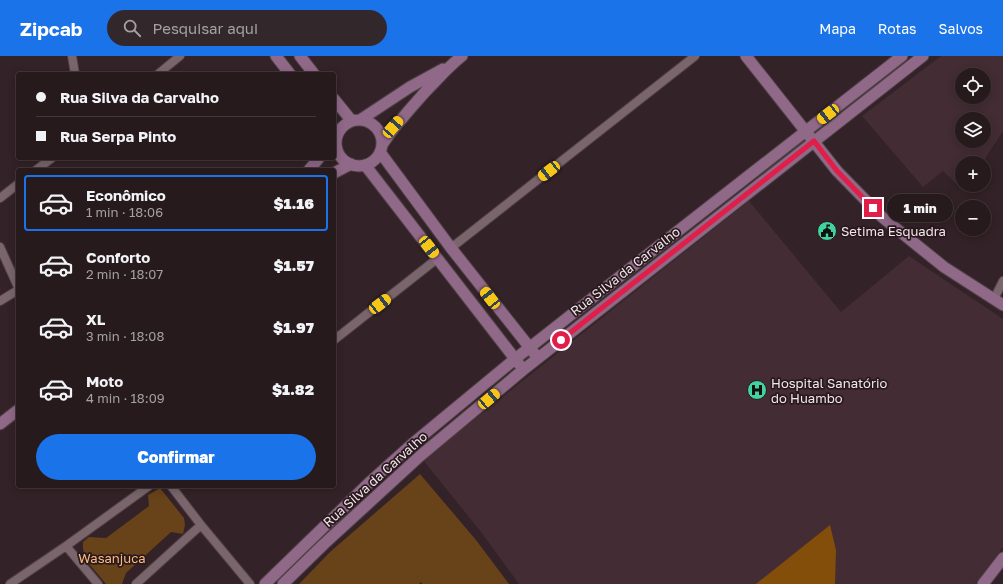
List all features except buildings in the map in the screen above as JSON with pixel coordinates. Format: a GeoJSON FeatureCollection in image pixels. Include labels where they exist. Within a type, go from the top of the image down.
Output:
{"type":"FeatureCollection","features":[{"type":"Feature","properties":{"kind":"street"},"geometry":{"type":"LineString","coordinates":[[72,56],[75,72]]}},
{"type":"Feature","properties":{"kind":"street"},"geometry":{"type":"LineString","coordinates":[[160,72],[180,56]]}},
{"type":"Feature","properties":{"kind":"street"},"geometry":{"type":"LineString","coordinates":[[276,56],[288,72]]}},
{"type":"Feature","properties":{"kind":"street"},"geometry":{"type":"LineString","coordinates":[[300,56],[312,72]]}},
{"type":"Feature","properties":{"kind":"street"},"geometry":{"type":"LineString","coordinates":[[449,66],[393,127],[372,162],[366,165],[356,165],[346,161],[339,152],[336,137],[344,126],[449,66],[462,56]]}},
{"type":"Feature","properties":{"kind":"street"},"geometry":{"type":"LineString","coordinates":[[451,248],[695,56]]}},
{"type":"Feature","properties":{"kind":"street"},"geometry":{"type":"LineString","coordinates":[[746,56],[837,171],[882,217],[944,268],[998,302],[1003,280]]}},
{"type":"Feature","properties":{"kind":"street","name":"Rua Silva da Carvalho"},"geometry":{"type":"LineString","coordinates":[[265,584],[410,445],[515,359],[902,56]]}},
{"type":"Feature","properties":{"kind":"street","name":"Rua Silva da Carvalho"},"geometry":{"type":"LineString","coordinates":[[283,584],[324,544],[420,456],[523,370],[923,56]]}},
{"type":"Feature","properties":{"kind":"street"},"geometry":{"type":"LineString","coordinates":[[872,79],[880,89]]}},
{"type":"Feature","properties":{"kind":"street"},"geometry":{"type":"LineString","coordinates":[[336,101],[356,120],[369,122],[376,127],[381,135],[381,148],[451,248],[538,358]]}},
{"type":"Feature","properties":{"kind":"street"},"geometry":{"type":"LineString","coordinates":[[39,168],[49,160]]}},
{"type":"Feature","properties":{"kind":"street"},"geometry":{"type":"LineString","coordinates":[[311,168],[317,160]]}},
{"type":"Feature","properties":{"kind":"street"},"geometry":{"type":"LineString","coordinates":[[336,172],[351,164]]}},
{"type":"Feature","properties":{"kind":"street"},"geometry":{"type":"LineString","coordinates":[[366,165],[523,370]]}},
{"type":"Feature","properties":{"kind":"street"},"geometry":{"type":"LineString","coordinates":[[752,172],[760,183]]}},
{"type":"Feature","properties":{"kind":"street"},"geometry":{"type":"LineString","coordinates":[[0,198],[16,186]]}},
{"type":"Feature","properties":{"kind":"street"},"geometry":{"type":"LineString","coordinates":[[679,230],[687,240]]}},
{"type":"Feature","properties":{"kind":"street"},"geometry":{"type":"LineString","coordinates":[[0,247],[16,283]]}},
{"type":"Feature","properties":{"kind":"street"},"geometry":{"type":"LineString","coordinates":[[336,338],[438,258]]}},
{"type":"Feature","properties":{"kind":"street"},"geometry":{"type":"LineString","coordinates":[[0,301],[16,291]]}},
{"type":"Feature","properties":{"kind":"street"},"geometry":{"type":"LineString","coordinates":[[0,424],[16,412]]}},
{"type":"Feature","properties":{"kind":"street"},"geometry":{"type":"LineString","coordinates":[[371,481],[380,492]]}},
{"type":"Feature","properties":{"kind":"street"},"geometry":{"type":"LineString","coordinates":[[10,584],[146,488]]}},
{"type":"Feature","properties":{"kind":"street"},"geometry":{"type":"LineString","coordinates":[[173,488],[250,584]]}},
{"type":"Feature","properties":{"kind":"street"},"geometry":{"type":"LineString","coordinates":[[136,584],[201,525]]}},
{"type":"Feature","properties":{"kind":"street"},"geometry":{"type":"LineString","coordinates":[[316,534],[324,544]]}},
{"type":"Feature","properties":{"kind":"street"},"geometry":{"type":"LineString","coordinates":[[66,546],[98,584]]}},
{"type":"Feature","properties":{"kind":"street"},"geometry":{"type":"LineString","coordinates":[[983,584],[1003,558]]}},
{"type":"Feature","properties":{"kind":"shaded area"},"geometry":{"type":"Polygon","coordinates":[[[941,56],[1003,56],[1003,131],[987,156],[955,156],[955,182],[943,171],[923,187],[862,116],[941,56]]]}},
{"type":"Feature","properties":{"kind":"shaded area","name":"Hospital Sanatório do Huambo"},"geometry":{"type":"Polygon","coordinates":[[[749,201],[841,312],[909,256],[1003,319],[1003,547],[975,584],[519,584],[481,532],[423,460],[749,201]]]}},
{"type":"Feature","properties":{"kind":"shaded area"},"geometry":{"type":"Polygon","coordinates":[[[830,525],[836,550],[835,584],[756,584],[830,525]]]}},
{"type":"Feature","properties":{"kind":"green space"},"geometry":{"type":"Polygon","coordinates":[[[420,474],[476,540],[509,584],[422,584],[421,582],[419,584],[299,584],[330,552],[420,474]]]}},
{"type":"Feature","properties":{"kind":"green space","name":"Wasanjuca"},"geometry":{"type":"Polygon","coordinates":[[[160,488],[184,518],[185,525],[183,534],[171,532],[126,573],[122,584],[106,584],[84,554],[83,542],[89,537],[106,538],[149,506],[148,495],[160,488]]]}},
{"type":"Feature","properties":{"kind":"place","name":"Setima Esquadra"},"geometry":{"type":"Point","coordinates":[827,231]}},
{"type":"Feature","properties":{"kind":"place","name":"Hospital Sanatório do Huambo"},"geometry":{"type":"Point","coordinates":[757,390]}},
{"type":"Feature","properties":{"kind":"route"},"geometry":{"type":"LineString","coordinates":[[561,340],[814,141],[837,171],[873,208]]}}]}
